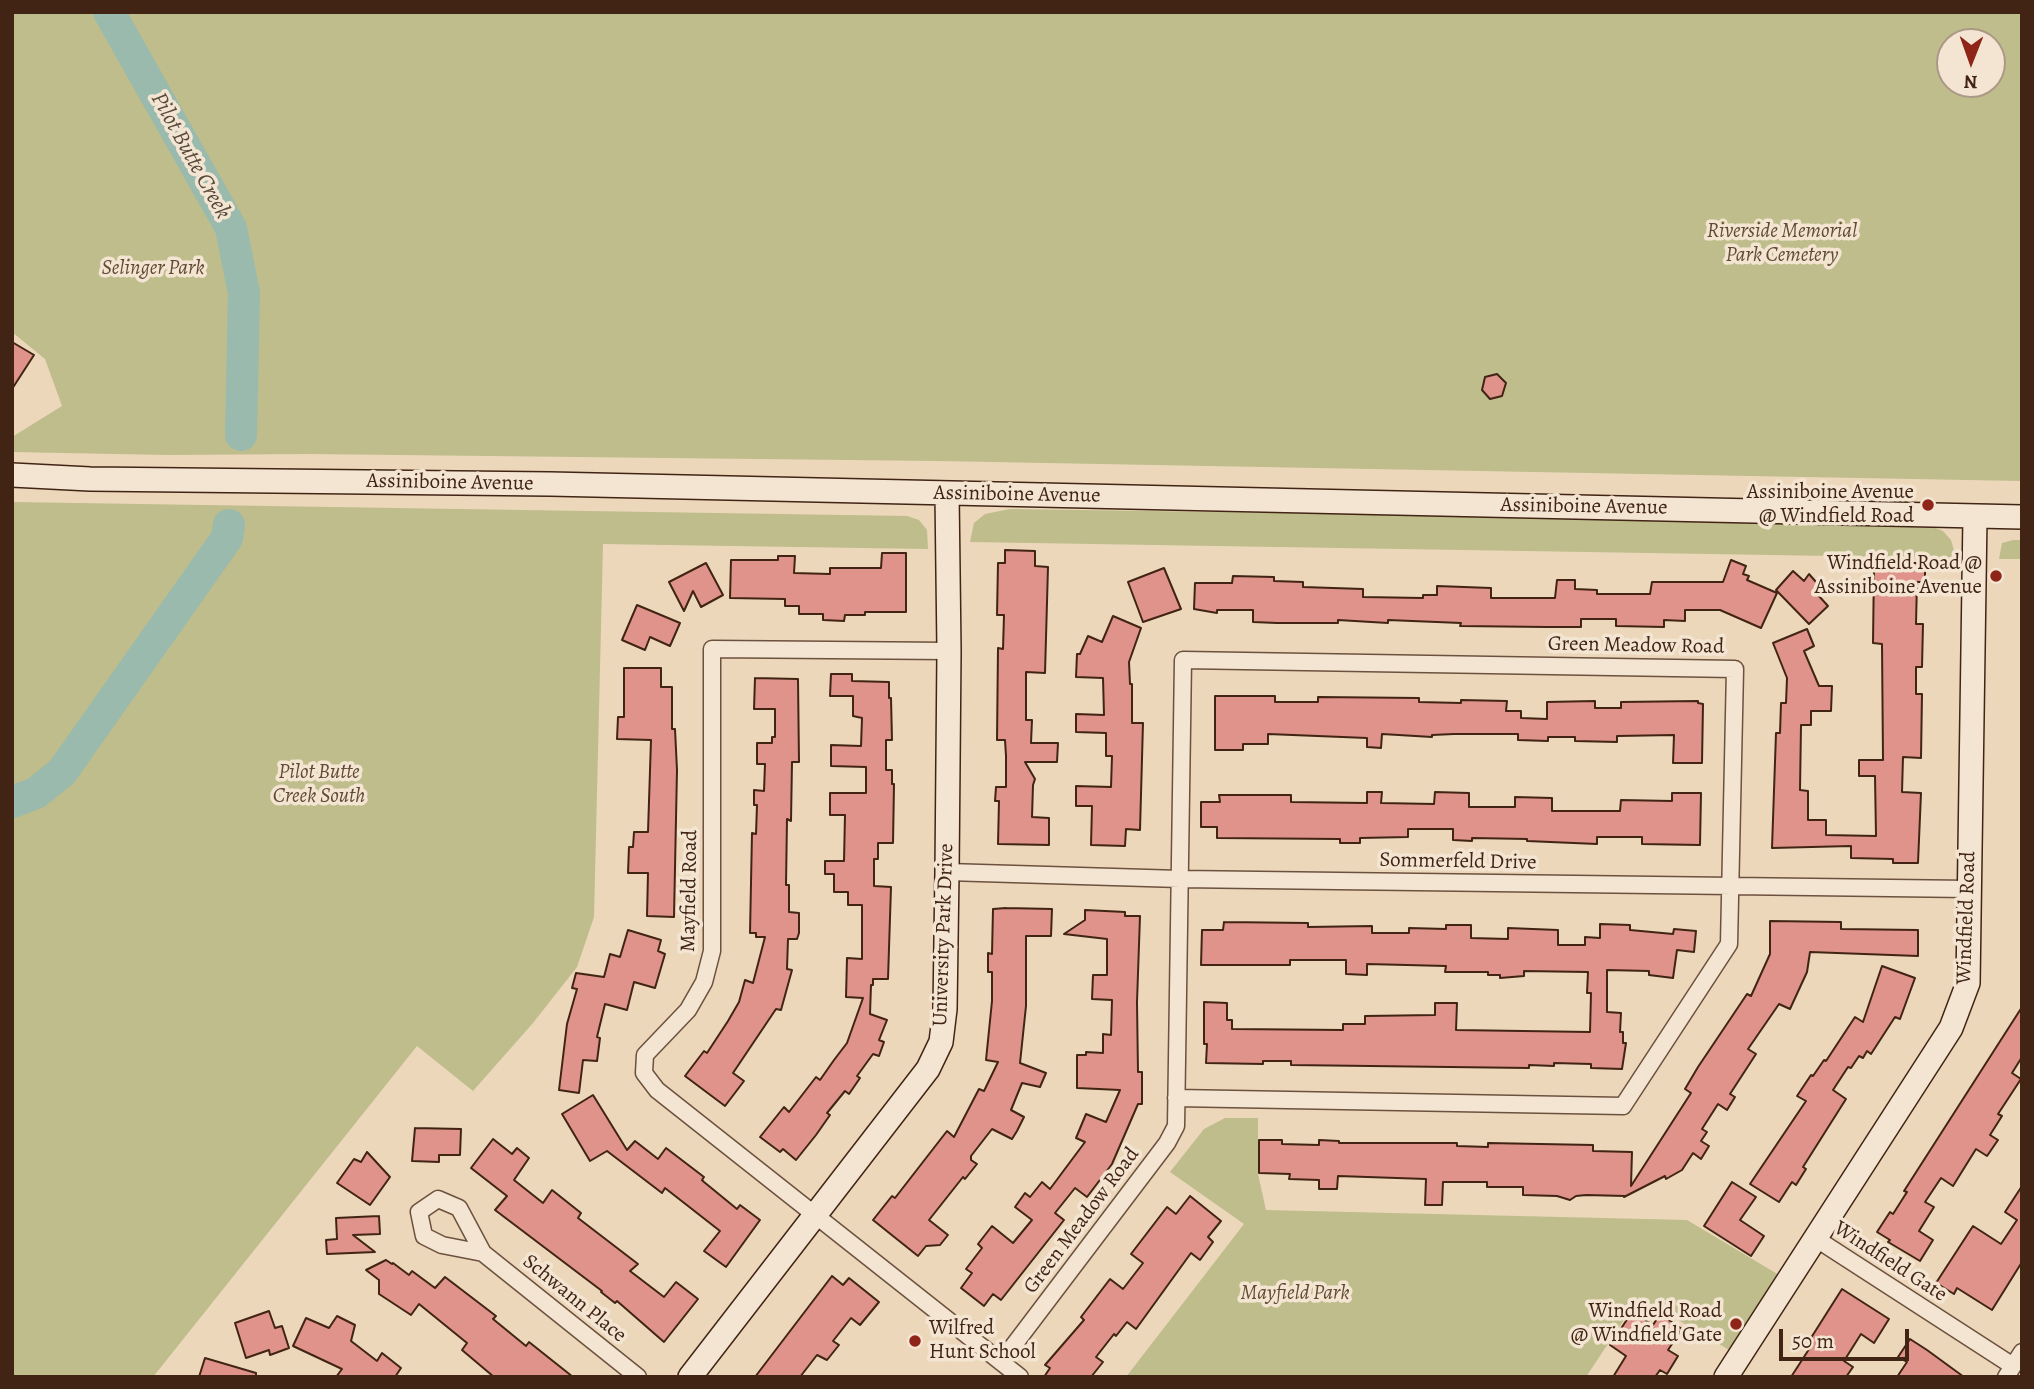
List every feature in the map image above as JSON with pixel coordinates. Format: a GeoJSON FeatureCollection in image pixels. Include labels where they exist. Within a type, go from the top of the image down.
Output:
{"type":"FeatureCollection","features":[{"type":"Feature","properties":{"kind":"street","name":"Assiniboine Avenue"},"geometry":{"type":"LineString","coordinates":[[12,475],[90,479],[550,484],[2022,517]]}},
{"type":"Feature","properties":{"kind":"street","name":"University Park Drive"},"geometry":{"type":"LineString","coordinates":[[690,1377],[928,1069],[941,1042],[945,1009],[947,872],[947,493]]}},
{"type":"Feature","properties":{"kind":"street","name":"Windfield Road"},"geometry":{"type":"LineString","coordinates":[[1726,1377],[1951,1028],[1961,1008],[1968,983],[1975,516]]}},
{"type":"Feature","properties":{"kind":"street","name":"Mayfield Road"},"geometry":{"type":"LineString","coordinates":[[949,651],[712,649],[712,951],[704,982],[688,1010],[645,1055],[644,1073],[657,1090],[1020,1377]]}},
{"type":"Feature","properties":{"kind":"street","name":"Green Meadow Road"},"geometry":{"type":"LineString","coordinates":[[1001,1362],[1167,1143],[1175,1126],[1183,660],[1735,668],[1729,944],[1623,1106],[1176,1098]]}},
{"type":"Feature","properties":{"kind":"street","name":"Sommerfeld Drive"},"geometry":{"type":"LineString","coordinates":[[947,872],[1180,879],[1969,889]]}},
{"type":"Feature","properties":{"kind":"street","name":"Windfield Gate"},"geometry":{"type":"LineString","coordinates":[[1815,1238],[2009,1371]]}},
{"type":"Feature","properties":{"kind":"street","name":"Schwann Place"},"geometry":{"type":"LineString","coordinates":[[483,1253],[638,1377]]}},
{"type":"Feature","properties":{"kind":"street"},"geometry":{"type":"LineString","coordinates":[[2009,1371],[2022,1352]]}},
{"type":"Feature","properties":{"kind":"green space","name":"Riverside Memorial Park Cemetery"},"geometry":{"type":"Polygon","coordinates":[[[12,12],[2022,12],[2022,481],[938,461],[12,452],[12,437],[62,406],[45,359],[12,332],[12,12]]]}},
{"type":"Feature","properties":{"kind":"green space","name":"Pilot Butte Creek South"},"geometry":{"type":"Polygon","coordinates":[[[12,502],[907,516],[919,520],[927,530],[928,549],[603,544],[594,917],[577,967],[533,1023],[473,1091],[417,1046],[153,1377],[12,1377],[12,502]]]}},
{"type":"Feature","properties":{"kind":"green space"},"geometry":{"type":"Polygon","coordinates":[[[1010,509],[1920,522],[1943,531],[1951,540],[1956,558],[970,542],[974,523],[985,514],[1010,509]]]}},
{"type":"Feature","properties":{"kind":"green space"},"geometry":{"type":"Polygon","coordinates":[[[2022,540],[2022,559],[1999,559],[2002,543],[2022,540]]]}},
{"type":"Feature","properties":{"kind":"green space","name":"Mayfield Park"},"geometry":{"type":"Polygon","coordinates":[[[1225,1118],[1258,1118],[1258,1174],[1266,1210],[1687,1220],[1779,1275],[1731,1351],[1639,1297],[1586,1377],[1126,1377],[1244,1224],[1170,1172],[1204,1129],[1225,1118]]]}},
{"type":"Feature","properties":{"kind":"building"},"geometry":{"type":"Polygon","coordinates":[[[12,342],[34,355],[12,389],[12,342]]]}},
{"type":"Feature","properties":{"kind":"building"},"geometry":{"type":"Polygon","coordinates":[[[1497,374],[1506,383],[1502,396],[1490,399],[1482,390],[1485,377],[1497,374]]]}},
{"type":"Feature","properties":{"kind":"building"},"geometry":{"type":"Polygon","coordinates":[[[1005,550],[1035,551],[1035,566],[1048,567],[1045,673],[1026,672],[1026,720],[1032,720],[1031,743],[1058,743],[1057,762],[1025,762],[1035,779],[1032,817],[1049,818],[1049,845],[998,844],[999,801],[995,801],[996,787],[1006,787],[1006,756],[1005,740],[997,740],[998,648],[1003,649],[1004,615],[997,615],[998,563],[1005,563],[1005,550]]]}},
{"type":"Feature","properties":{"kind":"building"},"geometry":{"type":"Polygon","coordinates":[[[882,553],[906,553],[906,612],[865,612],[865,615],[845,615],[844,621],[823,620],[823,614],[799,614],[799,606],[785,606],[785,599],[730,598],[731,560],[778,560],[778,556],[795,556],[794,573],[830,574],[830,568],[881,568],[882,553]]]}},
{"type":"Feature","properties":{"kind":"building"},"geometry":{"type":"Polygon","coordinates":[[[1731,560],[1746,566],[1743,574],[1749,576],[1747,580],[1777,593],[1761,628],[1720,610],[1685,610],[1685,621],[1664,620],[1664,627],[1616,626],[1616,619],[1581,619],[1581,627],[1547,627],[1460,626],[1461,623],[1388,620],[1388,623],[1338,620],[1338,623],[1253,622],[1253,610],[1217,610],[1217,613],[1194,609],[1195,583],[1232,583],[1233,576],[1274,577],[1274,581],[1303,582],[1303,587],[1363,589],[1363,597],[1423,598],[1423,595],[1437,595],[1437,586],[1491,588],[1491,598],[1555,598],[1557,580],[1575,580],[1575,589],[1597,590],[1597,594],[1650,594],[1652,582],[1723,582],[1731,560]]]}},
{"type":"Feature","properties":{"kind":"building"},"geometry":{"type":"Polygon","coordinates":[[[706,563],[723,595],[701,607],[693,591],[684,611],[669,582],[706,563]]]}},
{"type":"Feature","properties":{"kind":"building"},"geometry":{"type":"Polygon","coordinates":[[[1905,563],[1925,563],[1925,582],[1917,582],[1916,624],[1923,624],[1922,667],[1916,667],[1916,694],[1922,694],[1921,758],[1903,757],[1902,792],[1921,793],[1918,863],[1893,863],[1893,859],[1851,858],[1851,846],[1772,848],[1776,733],[1780,733],[1781,703],[1786,703],[1787,678],[1773,643],[1807,629],[1814,646],[1804,651],[1819,686],[1832,686],[1831,711],[1811,711],[1811,725],[1801,725],[1800,790],[1808,791],[1808,820],[1826,820],[1826,835],[1876,836],[1875,776],[1859,776],[1859,760],[1883,760],[1882,644],[1873,643],[1874,565],[1905,566],[1905,563]]]}},
{"type":"Feature","properties":{"kind":"building"},"geometry":{"type":"Polygon","coordinates":[[[1164,568],[1181,609],[1143,622],[1128,582],[1164,568]]]}},
{"type":"Feature","properties":{"kind":"building"},"geometry":{"type":"Polygon","coordinates":[[[1793,571],[1804,581],[1809,574],[1823,590],[1818,595],[1828,606],[1809,624],[1776,590],[1793,571]]]}},
{"type":"Feature","properties":{"kind":"building"},"geometry":{"type":"Polygon","coordinates":[[[637,605],[680,623],[670,646],[650,637],[645,650],[622,640],[637,605]]]}},
{"type":"Feature","properties":{"kind":"building"},"geometry":{"type":"Polygon","coordinates":[[[1113,616],[1141,628],[1129,662],[1132,723],[1143,723],[1140,830],[1126,829],[1125,846],[1091,845],[1092,806],[1076,806],[1076,786],[1111,787],[1112,756],[1106,756],[1106,733],[1076,732],[1076,714],[1104,715],[1103,678],[1076,677],[1077,654],[1080,654],[1088,636],[1102,642],[1113,616]]]}},
{"type":"Feature","properties":{"kind":"building"},"geometry":{"type":"Polygon","coordinates":[[[624,668],[661,668],[661,687],[672,687],[672,729],[675,729],[677,770],[674,917],[647,916],[648,873],[628,873],[629,847],[633,847],[634,832],[648,832],[651,740],[617,739],[618,717],[624,717],[624,668]]]}},
{"type":"Feature","properties":{"kind":"building"},"geometry":{"type":"Polygon","coordinates":[[[831,674],[852,674],[852,681],[889,682],[892,740],[886,740],[886,770],[892,770],[894,784],[893,843],[878,843],[878,859],[874,859],[874,886],[891,887],[888,979],[873,979],[870,1014],[887,1020],[879,1040],[884,1042],[879,1056],[873,1054],[857,1076],[860,1078],[849,1094],[845,1091],[827,1113],[830,1115],[796,1160],[783,1149],[780,1152],[760,1137],[784,1107],[789,1112],[816,1077],[820,1080],[847,1043],[863,998],[846,997],[847,958],[862,959],[862,905],[848,905],[848,892],[834,892],[834,874],[825,874],[825,861],[844,861],[845,815],[830,815],[830,793],[866,793],[866,767],[831,766],[831,745],[861,746],[862,718],[853,716],[853,696],[830,696],[831,674]]]}},
{"type":"Feature","properties":{"kind":"building"},"geometry":{"type":"Polygon","coordinates":[[[755,678],[798,679],[799,762],[792,762],[791,821],[787,819],[786,885],[789,885],[789,912],[799,913],[799,933],[797,939],[788,939],[787,969],[792,970],[781,1010],[776,1009],[733,1073],[744,1081],[725,1106],[685,1076],[704,1051],[707,1053],[728,1021],[739,1002],[745,980],[753,983],[765,937],[756,937],[756,933],[750,933],[752,833],[756,834],[757,805],[754,805],[754,790],[764,791],[765,764],[757,764],[757,743],[772,743],[772,737],[775,737],[775,709],[754,709],[755,678]]]}},
{"type":"Feature","properties":{"kind":"building"},"geometry":{"type":"Polygon","coordinates":[[[1215,696],[1275,696],[1275,702],[1318,702],[1318,697],[1419,698],[1419,702],[1461,703],[1461,700],[1507,701],[1506,711],[1521,711],[1521,718],[1547,719],[1547,702],[1595,701],[1595,708],[1621,708],[1621,702],[1698,701],[1703,704],[1702,763],[1673,763],[1674,735],[1617,736],[1617,742],[1575,741],[1575,737],[1548,737],[1548,741],[1518,740],[1518,734],[1454,734],[1432,737],[1382,734],[1381,748],[1367,747],[1367,738],[1268,734],[1268,744],[1243,744],[1243,750],[1215,750],[1215,696]]]}},
{"type":"Feature","properties":{"kind":"building"},"geometry":{"type":"Polygon","coordinates":[[[1367,792],[1382,792],[1381,803],[1434,804],[1435,792],[1469,793],[1469,807],[1515,807],[1515,797],[1552,798],[1552,811],[1620,811],[1621,800],[1672,801],[1672,793],[1701,793],[1700,845],[1642,844],[1642,837],[1597,837],[1597,844],[1527,839],[1453,840],[1453,829],[1408,829],[1408,837],[1360,838],[1360,843],[1340,843],[1340,839],[1217,838],[1217,827],[1201,827],[1201,802],[1220,802],[1219,795],[1291,795],[1291,802],[1367,803],[1367,792]]]}},
{"type":"Feature","properties":{"kind":"building"},"geometry":{"type":"Polygon","coordinates":[[[993,909],[1052,909],[1051,936],[1026,936],[1026,1006],[1020,1063],[1046,1073],[1040,1087],[1022,1083],[1011,1110],[1024,1117],[1017,1131],[1012,1139],[992,1129],[971,1156],[971,1160],[977,1164],[965,1179],[963,1177],[929,1220],[948,1235],[940,1245],[926,1246],[918,1256],[873,1220],[892,1196],[895,1198],[947,1131],[954,1137],[979,1089],[984,1091],[998,1062],[986,1060],[992,1001],[992,972],[988,972],[988,953],[992,954],[993,909]]]}},
{"type":"Feature","properties":{"kind":"building"},"geometry":{"type":"Polygon","coordinates":[[[1085,910],[1125,912],[1125,916],[1140,916],[1137,1002],[1138,1072],[1142,1072],[1142,1104],[1138,1104],[1112,1164],[1087,1197],[1075,1188],[1055,1213],[1064,1220],[1001,1300],[993,1294],[984,1306],[961,1288],[972,1273],[966,1269],[982,1248],[978,1244],[992,1226],[1013,1243],[1032,1220],[1015,1207],[1025,1193],[1030,1197],[1042,1182],[1050,1189],[1085,1142],[1076,1138],[1086,1114],[1106,1122],[1120,1090],[1077,1088],[1077,1055],[1086,1055],[1086,1052],[1103,1053],[1103,1034],[1111,1035],[1112,1000],[1092,999],[1093,975],[1107,975],[1107,939],[1064,934],[1085,920],[1085,910]]]}},
{"type":"Feature","properties":{"kind":"building"},"geometry":{"type":"Polygon","coordinates":[[[1770,921],[1841,922],[1841,929],[1918,930],[1918,956],[1810,952],[1807,972],[1790,1009],[1779,1004],[1748,1049],[1756,1054],[1730,1094],[1735,1097],[1727,1110],[1718,1104],[1702,1129],[1707,1132],[1701,1141],[1709,1146],[1701,1159],[1693,1153],[1682,1170],[1666,1179],[1665,1176],[1624,1197],[1586,1195],[1570,1200],[1557,1196],[1523,1195],[1523,1187],[1487,1187],[1487,1182],[1443,1182],[1442,1205],[1425,1205],[1426,1179],[1338,1176],[1337,1189],[1319,1189],[1319,1180],[1289,1179],[1290,1174],[1259,1173],[1259,1140],[1319,1145],[1319,1140],[1339,1143],[1457,1143],[1457,1146],[1488,1147],[1488,1143],[1593,1145],[1593,1151],[1632,1152],[1631,1186],[1691,1093],[1685,1089],[1698,1067],[1747,994],[1751,996],[1770,954],[1770,921]]]}},
{"type":"Feature","properties":{"kind":"building"},"geometry":{"type":"Polygon","coordinates":[[[1224,922],[1308,923],[1308,927],[1372,926],[1372,933],[1409,933],[1409,928],[1446,929],[1446,925],[1471,925],[1471,938],[1508,939],[1508,928],[1558,930],[1558,945],[1585,945],[1585,937],[1600,938],[1600,924],[1630,925],[1630,930],[1673,934],[1674,929],[1696,931],[1694,952],[1677,950],[1673,978],[1649,975],[1649,971],[1607,970],[1607,1012],[1621,1013],[1620,1032],[1623,1032],[1623,1043],[1626,1043],[1622,1069],[1591,1068],[1591,1064],[1554,1063],[1554,1066],[1529,1065],[1529,1068],[1291,1065],[1291,1061],[1263,1061],[1263,1064],[1206,1063],[1204,1002],[1227,1003],[1227,1020],[1232,1020],[1232,1029],[1343,1030],[1343,1024],[1365,1024],[1365,1016],[1435,1015],[1435,1003],[1457,1003],[1456,1030],[1590,1032],[1591,993],[1587,993],[1588,972],[1524,971],[1524,976],[1500,978],[1500,975],[1488,975],[1488,972],[1445,972],[1446,966],[1367,964],[1367,975],[1346,974],[1346,960],[1290,960],[1290,965],[1201,965],[1202,930],[1223,930],[1224,922]]]}},
{"type":"Feature","properties":{"kind":"building"},"geometry":{"type":"Polygon","coordinates":[[[628,930],[661,940],[658,951],[665,954],[655,988],[634,982],[627,1010],[605,1004],[597,1037],[600,1038],[597,1061],[583,1060],[579,1093],[559,1090],[567,1024],[577,989],[572,988],[576,973],[604,977],[610,954],[620,957],[628,930]]]}},
{"type":"Feature","properties":{"kind":"building"},"geometry":{"type":"Polygon","coordinates":[[[1882,966],[1915,978],[1900,1019],[1895,1017],[1871,1054],[1867,1051],[1863,1058],[1859,1056],[1851,1068],[1848,1067],[1833,1090],[1846,1099],[1803,1167],[1806,1169],[1796,1185],[1792,1182],[1779,1202],[1750,1184],[1806,1101],[1797,1096],[1811,1075],[1826,1061],[1855,1017],[1863,1022],[1882,966]]]}},
{"type":"Feature","properties":{"kind":"building"},"geometry":{"type":"Polygon","coordinates":[[[2022,1007],[2022,1057],[2012,1073],[2021,1079],[1998,1114],[2002,1116],[1990,1135],[1998,1140],[1987,1156],[1976,1149],[1953,1186],[1941,1178],[1925,1202],[1934,1207],[1919,1231],[1933,1240],[1920,1261],[1888,1242],[1890,1240],[1877,1232],[1890,1212],[1893,1214],[1907,1192],[1904,1191],[2022,1007]]]}},
{"type":"Feature","properties":{"kind":"building"},"geometry":{"type":"Polygon","coordinates":[[[593,1095],[627,1150],[635,1141],[658,1159],[666,1148],[704,1177],[704,1182],[737,1209],[740,1205],[760,1220],[726,1267],[704,1251],[720,1231],[665,1188],[662,1193],[607,1151],[590,1161],[562,1114],[593,1095]]]}},
{"type":"Feature","properties":{"kind":"building"},"geometry":{"type":"Polygon","coordinates":[[[415,1128],[461,1129],[460,1155],[439,1155],[439,1162],[412,1161],[415,1128]]]}},
{"type":"Feature","properties":{"kind":"building"},"geometry":{"type":"Polygon","coordinates":[[[493,1139],[512,1154],[517,1148],[529,1158],[514,1180],[543,1203],[552,1190],[581,1213],[578,1218],[638,1264],[630,1271],[664,1297],[676,1282],[698,1299],[664,1342],[617,1301],[615,1303],[495,1210],[507,1196],[471,1168],[493,1139]]]}},
{"type":"Feature","properties":{"kind":"building"},"geometry":{"type":"Polygon","coordinates":[[[367,1152],[390,1177],[370,1205],[337,1183],[354,1159],[361,1162],[367,1152]]]}},
{"type":"Feature","properties":{"kind":"building"},"geometry":{"type":"Polygon","coordinates":[[[1732,1182],[1756,1197],[1740,1220],[1764,1236],[1751,1256],[1704,1226],[1732,1182]]]}},
{"type":"Feature","properties":{"kind":"building"},"geometry":{"type":"Polygon","coordinates":[[[2022,1186],[2022,1262],[1992,1310],[1957,1288],[1954,1294],[1936,1283],[1973,1226],[2001,1244],[2017,1220],[2005,1212],[2022,1186]]]}},
{"type":"Feature","properties":{"kind":"building"},"geometry":{"type":"Polygon","coordinates":[[[1190,1196],[1221,1221],[1208,1237],[1213,1242],[1200,1260],[1191,1253],[1136,1329],[1127,1322],[1116,1336],[1114,1334],[1096,1357],[1103,1362],[1091,1377],[1044,1377],[1050,1368],[1045,1365],[1084,1320],[1081,1317],[1110,1279],[1123,1289],[1143,1263],[1131,1254],[1167,1207],[1176,1214],[1190,1196]]]}},
{"type":"Feature","properties":{"kind":"building"},"geometry":{"type":"Polygon","coordinates":[[[379,1216],[380,1234],[353,1235],[375,1252],[327,1254],[326,1240],[337,1239],[336,1218],[379,1216]]]}},
{"type":"Feature","properties":{"kind":"building"},"geometry":{"type":"Polygon","coordinates":[[[386,1260],[409,1275],[412,1271],[435,1288],[445,1277],[496,1316],[493,1319],[526,1346],[529,1342],[573,1377],[494,1377],[462,1350],[467,1343],[419,1304],[411,1315],[379,1294],[379,1280],[366,1270],[386,1260]]]}},
{"type":"Feature","properties":{"kind":"building"},"geometry":{"type":"Polygon","coordinates":[[[832,1276],[843,1285],[849,1278],[879,1302],[860,1325],[851,1318],[833,1341],[839,1345],[827,1360],[817,1355],[800,1377],[755,1377],[832,1276]]]}},
{"type":"Feature","properties":{"kind":"building"},"geometry":{"type":"Polygon","coordinates":[[[1842,1289],[1889,1319],[1874,1343],[1861,1334],[1844,1361],[1853,1367],[1846,1377],[1791,1377],[1813,1343],[1809,1341],[1842,1289]]]}},
{"type":"Feature","properties":{"kind":"building"},"geometry":{"type":"Polygon","coordinates":[[[269,1311],[275,1328],[282,1326],[289,1348],[270,1355],[269,1350],[246,1358],[235,1323],[269,1311]]]}},
{"type":"Feature","properties":{"kind":"building"},"geometry":{"type":"Polygon","coordinates":[[[1632,1312],[1653,1325],[1660,1314],[1682,1329],[1668,1350],[1678,1356],[1667,1374],[1660,1370],[1655,1377],[1613,1377],[1626,1356],[1610,1345],[1632,1312]]]}},
{"type":"Feature","properties":{"kind":"building"},"geometry":{"type":"Polygon","coordinates":[[[337,1316],[355,1325],[351,1341],[377,1361],[382,1353],[401,1368],[395,1377],[336,1377],[342,1369],[293,1346],[306,1318],[329,1328],[337,1316]]]}},
{"type":"Feature","properties":{"kind":"building"},"geometry":{"type":"Polygon","coordinates":[[[1910,1339],[1964,1377],[1897,1377],[1907,1362],[1898,1357],[1910,1339]]]}},
{"type":"Feature","properties":{"kind":"building"},"geometry":{"type":"Polygon","coordinates":[[[205,1358],[256,1373],[256,1377],[199,1377],[205,1358]]]}},
{"type":"Feature","properties":{"kind":"waterway","name":"Pilot Butte Creek"},"geometry":{"type":"LineString","coordinates":[[109,12],[231,228],[244,293],[241,435]]}},
{"type":"Feature","properties":{"kind":"waterway","name":"Pilot Butte Creek"},"geometry":{"type":"LineString","coordinates":[[12,802],[36,793],[62,772],[227,538],[229,525]]}},
{"type":"Feature","properties":{"kind":"place","name":"Assiniboine Avenue @ Windfield Road"},"geometry":{"type":"Point","coordinates":[1928,505]}},
{"type":"Feature","properties":{"kind":"place","name":"Windfield Road @ Assiniboine Avenue"},"geometry":{"type":"Point","coordinates":[1996,576]}},
{"type":"Feature","properties":{"kind":"place","name":"Windfield Road @ Windfield Gate"},"geometry":{"type":"Point","coordinates":[1736,1324]}},
{"type":"Feature","properties":{"kind":"place","name":"Wilfred Hunt School"},"geometry":{"type":"Point","coordinates":[915,1341]}},
{"type":"Feature","properties":{"kind":"park label","name":"Selinger Park"},"geometry":{"type":"Point","coordinates":[153,269]}}]}
